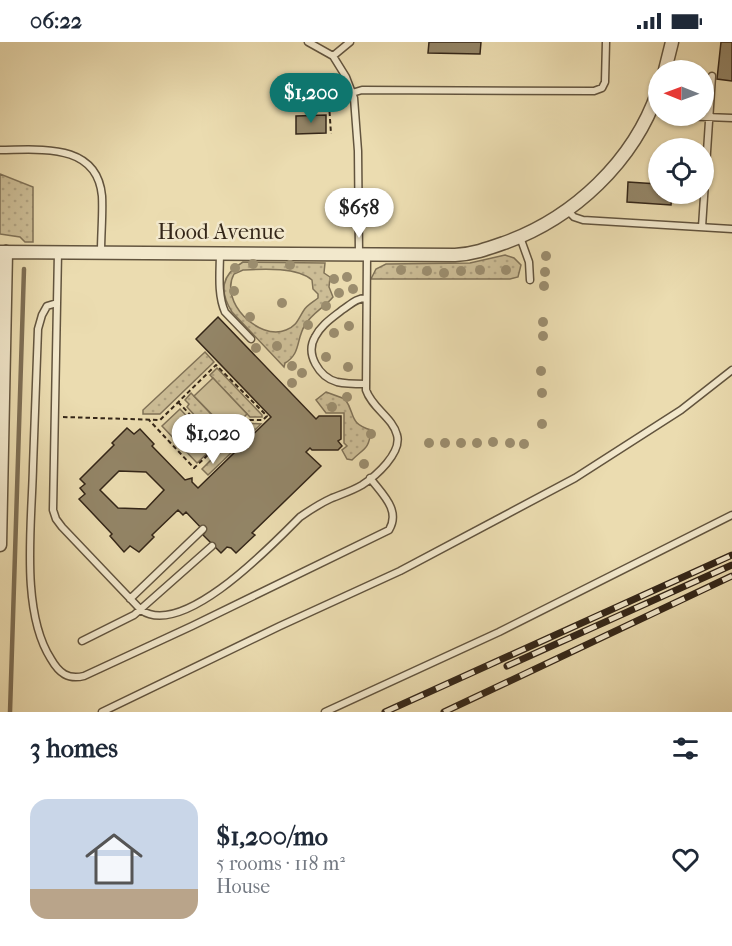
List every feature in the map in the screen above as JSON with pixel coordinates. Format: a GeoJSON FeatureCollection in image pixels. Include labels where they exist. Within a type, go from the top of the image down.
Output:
{"type":"FeatureCollection","features":[{"type":"Feature","properties":{"kind":"street"},"geometry":{"type":"LineString","coordinates":[[668,60],[672,42]]}},
{"type":"Feature","properties":{"kind":"street","name":"Hood Avenue"},"geometry":{"type":"LineString","coordinates":[[3,252],[468,254],[520,237],[542,227],[586,196],[623,156],[648,119]]}},
{"type":"Feature","properties":{"kind":"street"},"geometry":{"type":"LineString","coordinates":[[0,545],[3,252]]}},
{"type":"Feature","properties":{"kind":"lane"},"geometry":{"type":"LineString","coordinates":[[58,252],[53,496],[56,519],[141,610],[147,615],[164,616],[211,595],[242,573],[307,513],[331,498],[357,488],[370,478],[397,448],[398,438],[395,428],[370,401],[365,384],[366,298],[357,121],[352,93],[346,77],[333,56],[308,42]]}},
{"type":"Feature","properties":{"kind":"lane"},"geometry":{"type":"LineString","coordinates":[[333,56],[350,42]]}},
{"type":"Feature","properties":{"kind":"lane"},"geometry":{"type":"LineString","coordinates":[[352,93],[362,90],[594,91],[602,88],[605,82],[606,42]]}},
{"type":"Feature","properties":{"kind":"lane"},"geometry":{"type":"LineString","coordinates":[[714,117],[732,118]]}},
{"type":"Feature","properties":{"kind":"lane"},"geometry":{"type":"LineString","coordinates":[[702,227],[708,126]]}},
{"type":"Feature","properties":{"kind":"lane"},"geometry":{"type":"LineString","coordinates":[[0,150],[55,150],[78,157],[91,168],[99,181],[102,196],[101,252]]}},
{"type":"Feature","properties":{"kind":"lane"},"geometry":{"type":"LineString","coordinates":[[567,210],[574,217],[582,220],[732,229]]}},
{"type":"Feature","properties":{"kind":"lane"},"geometry":{"type":"LineString","coordinates":[[520,237],[528,261],[530,280]]}},
{"type":"Feature","properties":{"kind":"lane"},"geometry":{"type":"LineString","coordinates":[[220,252],[222,306],[251,339]]}},
{"type":"Feature","properties":{"kind":"lane"},"geometry":{"type":"LineString","coordinates":[[365,384],[345,383],[330,379],[317,368],[312,348],[316,335],[327,321],[356,300],[366,298]]}},
{"type":"Feature","properties":{"kind":"lane"},"geometry":{"type":"LineString","coordinates":[[57,303],[47,306],[38,329],[30,579],[36,625],[44,650],[56,668],[67,677],[84,676],[388,530],[393,523],[394,515],[391,505],[370,478]]}},
{"type":"Feature","properties":{"kind":"lane"},"geometry":{"type":"LineString","coordinates":[[102,712],[400,571],[575,478],[681,410],[732,370]]}},
{"type":"Feature","properties":{"kind":"lane"},"geometry":{"type":"LineString","coordinates":[[325,712],[499,632],[732,515]]}},
{"type":"Feature","properties":{"kind":"lane"},"geometry":{"type":"LineString","coordinates":[[130,599],[202,529]]}},
{"type":"Feature","properties":{"kind":"lane"},"geometry":{"type":"LineString","coordinates":[[82,641],[124,621],[141,610],[212,546]]}},
{"type":"Feature","properties":{"kind":"path"},"geometry":{"type":"LineString","coordinates":[[312,116],[312,108],[329,106],[331,134]]}},
{"type":"Feature","properties":{"kind":"path"},"geometry":{"type":"LineString","coordinates":[[54,417],[160,420],[216,364],[267,416],[263,420],[245,420],[194,468],[149,420]]}},
{"type":"Feature","properties":{"kind":"path"},"geometry":{"type":"LineString","coordinates":[[178,402],[219,445]]}},
{"type":"Feature","properties":{"kind":"shaded area"},"geometry":{"type":"Polygon","coordinates":[[[0,174],[33,187],[33,242],[25,242],[20,237],[0,234],[0,174]]]}},
{"type":"Feature","properties":{"kind":"shaded area"},"geometry":{"type":"Polygon","coordinates":[[[505,255],[514,258],[521,265],[518,277],[510,279],[371,279],[376,269],[386,264],[470,263],[505,255]]]}},
{"type":"Feature","properties":{"kind":"shaded area"},"geometry":{"type":"Polygon","coordinates":[[[243,262],[325,263],[324,273],[330,277],[329,287],[333,297],[308,321],[302,330],[294,355],[284,367],[232,312],[228,304],[224,284],[230,272],[243,262]],[[243,270],[234,274],[231,285],[232,296],[244,316],[264,330],[275,332],[290,328],[297,322],[304,310],[318,298],[318,294],[313,289],[312,280],[298,273],[279,270],[243,270]]]}},
{"type":"Feature","properties":{"kind":"shaded area"},"geometry":{"type":"Polygon","coordinates":[[[205,352],[214,362],[160,414],[143,414],[143,410],[205,352]]]}},
{"type":"Feature","properties":{"kind":"shaded area"},"geometry":{"type":"Polygon","coordinates":[[[217,368],[262,417],[250,417],[210,375],[217,368]]]}},
{"type":"Feature","properties":{"kind":"shaded area"},"geometry":{"type":"Polygon","coordinates":[[[213,378],[247,414],[229,432],[194,396],[213,378]]]}},
{"type":"Feature","properties":{"kind":"shaded area"},"geometry":{"type":"Polygon","coordinates":[[[326,392],[345,399],[356,421],[371,430],[367,445],[352,460],[347,459],[342,450],[347,446],[344,443],[344,413],[326,413],[316,400],[326,392]]]}},
{"type":"Feature","properties":{"kind":"shaded area"},"geometry":{"type":"Polygon","coordinates":[[[191,393],[229,433],[225,437],[216,428],[211,432],[201,421],[203,416],[198,419],[187,407],[189,404],[185,400],[191,393]]]}},
{"type":"Feature","properties":{"kind":"shaded area"},"geometry":{"type":"Polygon","coordinates":[[[180,409],[215,446],[197,463],[162,426],[180,409]]]}},
{"type":"Feature","properties":{"kind":"shaded area"},"geometry":{"type":"Polygon","coordinates":[[[244,423],[261,424],[236,449],[227,439],[244,423]]]}},
{"type":"Feature","properties":{"kind":"shaded area"},"geometry":{"type":"Polygon","coordinates":[[[225,446],[231,453],[208,475],[202,469],[225,446]]]}},
{"type":"Feature","properties":{"kind":"building"},"geometry":{"type":"Polygon","coordinates":[[[429,42],[481,42],[480,54],[428,53],[429,42]]]}},
{"type":"Feature","properties":{"kind":"building"},"geometry":{"type":"Polygon","coordinates":[[[721,42],[732,42],[732,81],[717,79],[721,42]]]}},
{"type":"Feature","properties":{"kind":"building"},"geometry":{"type":"Polygon","coordinates":[[[325,92],[326,100],[287,101],[287,93],[325,92]]]}},
{"type":"Feature","properties":{"kind":"building"},"geometry":{"type":"Polygon","coordinates":[[[326,115],[326,133],[296,134],[296,116],[326,115]]]}},
{"type":"Feature","properties":{"kind":"building"},"geometry":{"type":"Polygon","coordinates":[[[628,182],[648,183],[648,203],[627,202],[628,182]]]}},
{"type":"Feature","properties":{"kind":"building"},"geometry":{"type":"Polygon","coordinates":[[[218,317],[316,419],[319,416],[341,416],[341,439],[338,441],[342,446],[338,450],[312,450],[310,448],[306,452],[321,466],[252,533],[255,535],[236,553],[227,547],[221,553],[203,535],[205,532],[186,512],[183,515],[178,510],[152,535],[154,537],[139,552],[130,546],[124,552],[110,536],[112,534],[79,499],[85,494],[80,488],[85,484],[80,479],[114,445],[112,443],[127,428],[134,434],[140,429],[154,444],[152,446],[185,480],[192,478],[192,482],[198,488],[271,417],[196,339],[218,317]],[[119,471],[100,490],[118,508],[146,509],[164,490],[146,472],[119,471]]]}},
{"type":"Feature","properties":{"kind":"waterway"},"geometry":{"type":"LineString","coordinates":[[10,712],[24,269]]}},
{"type":"Feature","properties":{"kind":"railway"},"geometry":{"type":"LineString","coordinates":[[385,712],[732,555]]}},
{"type":"Feature","properties":{"kind":"railway"},"geometry":{"type":"LineString","coordinates":[[507,666],[732,565]]}},
{"type":"Feature","properties":{"kind":"railway"},"geometry":{"type":"LineString","coordinates":[[444,712],[732,576]]}}]}
